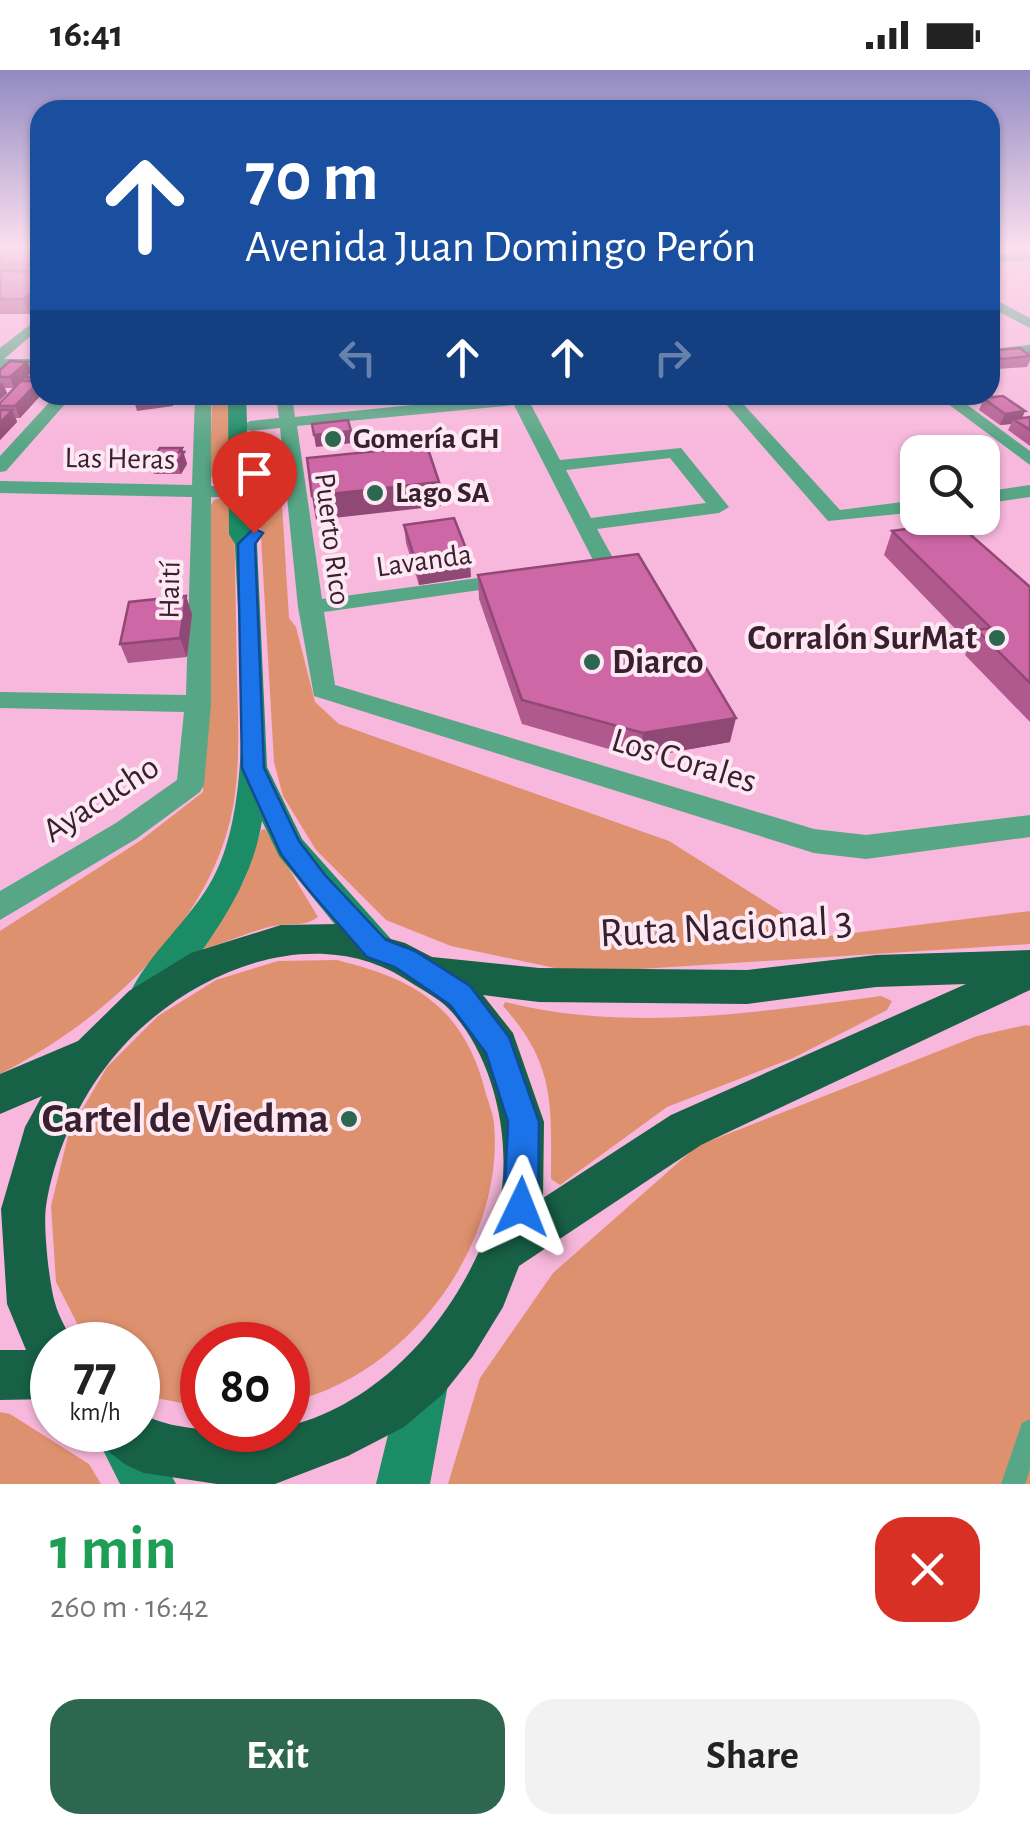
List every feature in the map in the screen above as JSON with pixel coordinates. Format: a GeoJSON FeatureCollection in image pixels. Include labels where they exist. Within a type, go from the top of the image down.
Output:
{"type":"FeatureCollection","features":[{"type":"Feature","properties":{"kind":"highway","name":"Ruta Nacional 3"},"geometry":{"type":"LineString","coordinates":[[38,1322],[30,1304],[23,1210],[46,1127],[92,1054],[142,1004],[204,964],[280,940],[338,939],[377,949],[405,959],[460,996],[499,1046],[523,1122],[521,1207],[506,1249],[456,1340],[425,1376],[386,1410],[330,1438],[272,1459],[226,1458],[160,1449]]}},
{"type":"Feature","properties":{"kind":"highway","name":"Ruta Nacional 3"},"geometry":{"type":"LineString","coordinates":[[428,973],[539,985],[728,987],[876,972],[1030,970]]}},
{"type":"Feature","properties":{"kind":"highway","name":"Ruta Nacional 3"},"geometry":{"type":"LineString","coordinates":[[506,1249],[686,1130],[1030,970]]}},
{"type":"Feature","properties":{"kind":"highway","name":"Ruta Nacional 3"},"geometry":{"type":"LineString","coordinates":[[0,1094],[92,1054]]}},
{"type":"Feature","properties":{"kind":"highway"},"geometry":{"type":"LineString","coordinates":[[0,1374],[30,1374]]}},
{"type":"Feature","properties":{"kind":"main road"},"geometry":{"type":"LineString","coordinates":[[142,1004],[231,875],[243,836],[253,768],[246,544],[240,534],[238,405]]}},
{"type":"Feature","properties":{"kind":"main road"},"geometry":{"type":"LineString","coordinates":[[246,544],[254,533],[249,405]]}},
{"type":"Feature","properties":{"kind":"main road"},"geometry":{"type":"LineString","coordinates":[[253,768],[290,847],[377,949]]}},
{"type":"Feature","properties":{"kind":"main road"},"geometry":{"type":"LineString","coordinates":[[403,1484],[425,1376]]}},
{"type":"Feature","properties":{"kind":"main road"},"geometry":{"type":"LineString","coordinates":[[132,1452],[149,1484]]}},
{"type":"Feature","properties":{"kind":"street"},"geometry":{"type":"LineString","coordinates":[[0,356],[30,330]]}},
{"type":"Feature","properties":{"kind":"street"},"geometry":{"type":"LineString","coordinates":[[1000,352],[1030,349]]}},
{"type":"Feature","properties":{"kind":"street"},"geometry":{"type":"LineString","coordinates":[[0,364],[30,364]]}},
{"type":"Feature","properties":{"kind":"street"},"geometry":{"type":"LineString","coordinates":[[0,467],[55,405]]}},
{"type":"Feature","properties":{"kind":"street","name":"Haití"},"geometry":{"type":"LineString","coordinates":[[190,785],[198,704],[203,405]]}},
{"type":"Feature","properties":{"kind":"street","name":"Puerto Rico"},"geometry":{"type":"LineString","coordinates":[[285,405],[323,690]]}},
{"type":"Feature","properties":{"kind":"street"},"geometry":{"type":"LineString","coordinates":[[250,426],[447,405]]}},
{"type":"Feature","properties":{"kind":"street"},"geometry":{"type":"LineString","coordinates":[[522,405],[556,466],[588,524],[719,506],[676,452],[556,466]]}},
{"type":"Feature","properties":{"kind":"street"},"geometry":{"type":"LineString","coordinates":[[735,405],[835,517],[900,508]]}},
{"type":"Feature","properties":{"kind":"street"},"geometry":{"type":"LineString","coordinates":[[957,405],[1030,460]]}},
{"type":"Feature","properties":{"kind":"street","name":"Las Heras"},"geometry":{"type":"LineString","coordinates":[[0,487],[239,492]]}},
{"type":"Feature","properties":{"kind":"street"},"geometry":{"type":"LineString","coordinates":[[1000,496],[1030,492]]}},
{"type":"Feature","properties":{"kind":"street","name":"Lavanda"},"geometry":{"type":"LineString","coordinates":[[310,608],[607,567],[588,524]]}},
{"type":"Feature","properties":{"kind":"street","name":"Los Corales"},"geometry":{"type":"LineString","coordinates":[[323,690],[814,840],[866,848],[1030,826]]}},
{"type":"Feature","properties":{"kind":"street"},"geometry":{"type":"LineString","coordinates":[[0,700],[198,704]]}},
{"type":"Feature","properties":{"kind":"street","name":"Ayacucho"},"geometry":{"type":"LineString","coordinates":[[0,906],[126,832],[190,785]]}},
{"type":"Feature","properties":{"kind":"lane"},"geometry":{"type":"LineString","coordinates":[[1013,1484],[1030,1431]]}},
{"type":"Feature","properties":{"kind":"shaded area"},"geometry":{"type":"Polygon","coordinates":[[[212,405],[232,405],[231,477],[223,481],[210,476],[212,405]]]}},
{"type":"Feature","properties":{"kind":"shaded area"},"geometry":{"type":"Polygon","coordinates":[[[278,439],[289,618],[296,627],[315,702],[339,724],[669,841],[821,937],[1030,911],[1030,944],[578,973],[451,946],[386,920],[316,850],[283,796],[274,762],[256,451],[261,442],[278,439]]]}},
{"type":"Feature","properties":{"kind":"shaded area"},"geometry":{"type":"Polygon","coordinates":[[[223,497],[234,506],[238,737],[235,794],[225,840],[182,923],[151,961],[79,1025],[0,1074],[0,931],[140,841],[203,792],[211,505],[223,497]]]}},
{"type":"Feature","properties":{"kind":"shaded area"},"geometry":{"type":"Polygon","coordinates":[[[265,829],[318,917],[305,923],[269,927],[196,950],[244,881],[261,830],[265,829]]]}},
{"type":"Feature","properties":{"kind":"shaded area"},"geometry":{"type":"Polygon","coordinates":[[[337,960],[392,977],[429,998],[455,1025],[473,1055],[493,1119],[493,1170],[483,1216],[465,1259],[439,1300],[407,1336],[371,1366],[310,1395],[310,1322],[180,1322],[180,1403],[160,1399],[160,1322],[76,1322],[56,1282],[51,1206],[69,1132],[107,1067],[158,1016],[216,980],[278,961],[337,960]]]}},
{"type":"Feature","properties":{"kind":"shaded area"},"geometry":{"type":"Polygon","coordinates":[[[881,996],[892,1001],[887,1010],[793,1058],[667,1107],[560,1185],[551,1179],[550,1107],[541,1067],[520,1027],[503,1006],[505,1002],[598,1016],[693,1017],[881,996]]]}},
{"type":"Feature","properties":{"kind":"shaded area"},"geometry":{"type":"Polygon","coordinates":[[[1030,1026],[1030,1484],[448,1484],[480,1378],[553,1273],[697,1146],[977,1036],[1030,1026]]]}},
{"type":"Feature","properties":{"kind":"shaded area"},"geometry":{"type":"Polygon","coordinates":[[[0,1412],[30,1427],[30,1452],[70,1452],[89,1464],[101,1484],[0,1484],[0,1412]]]}},
{"type":"Feature","properties":{"kind":"building"},"geometry":{"type":"Polygon","coordinates":[[[1020,348],[1030,356],[1002,359],[1000,350],[1020,348]]]}},
{"type":"Feature","properties":{"kind":"building"},"geometry":{"type":"Polygon","coordinates":[[[10,361],[27,362],[10,377],[0,377],[0,370],[10,361]]]}},
{"type":"Feature","properties":{"kind":"building"},"geometry":{"type":"Polygon","coordinates":[[[21,381],[30,381],[30,390],[15,406],[0,403],[21,381]]]}},
{"type":"Feature","properties":{"kind":"building"},"geometry":{"type":"Polygon","coordinates":[[[1000,396],[1025,411],[1005,414],[993,405],[1000,405],[1000,396]]]}},
{"type":"Feature","properties":{"kind":"building"},"geometry":{"type":"Polygon","coordinates":[[[0,410],[12,410],[0,423],[0,410]]]}},
{"type":"Feature","properties":{"kind":"building"},"geometry":{"type":"Polygon","coordinates":[[[1030,417],[1030,430],[1013,419],[1030,417]]]}},
{"type":"Feature","properties":{"kind":"building"},"geometry":{"type":"Polygon","coordinates":[[[348,420],[351,431],[314,435],[312,424],[348,420]]]}},
{"type":"Feature","properties":{"kind":"building"},"geometry":{"type":"Polygon","coordinates":[[[427,446],[439,482],[312,496],[307,458],[427,446]]]}},
{"type":"Feature","properties":{"kind":"building"},"geometry":{"type":"Polygon","coordinates":[[[160,448],[182,448],[179,452],[184,452],[177,463],[150,462],[160,448]]]}},
{"type":"Feature","properties":{"kind":"building"},"geometry":{"type":"Polygon","coordinates":[[[454,518],[470,559],[417,566],[404,525],[454,518]]]}},
{"type":"Feature","properties":{"kind":"building"},"geometry":{"type":"Polygon","coordinates":[[[900,530],[900,535],[971,535],[1030,587],[1030,683],[977,630],[991,628],[892,531],[900,530]]]}},
{"type":"Feature","properties":{"kind":"building","name":"Diarco"},"geometry":{"type":"Polygon","coordinates":[[[638,554],[736,718],[643,733],[522,700],[478,575],[638,554]]]}},
{"type":"Feature","properties":{"kind":"building"},"geometry":{"type":"Polygon","coordinates":[[[186,596],[180,638],[120,644],[129,602],[186,596]]]}},
{"type":"Feature","properties":{"kind":"place","name":"Gomería GH"},"geometry":{"type":"Point","coordinates":[333,439]}},
{"type":"Feature","properties":{"kind":"place","name":"Lago SA"},"geometry":{"type":"Point","coordinates":[375,493]}},
{"type":"Feature","properties":{"kind":"place","name":"Corralón SurMat"},"geometry":{"type":"Point","coordinates":[997,638]}},
{"type":"Feature","properties":{"kind":"place","name":"Diarco"},"geometry":{"type":"Point","coordinates":[592,662]}},
{"type":"Feature","properties":{"kind":"place","name":"Cartel de Viedma"},"geometry":{"type":"Point","coordinates":[349,1119]}},
{"type":"Feature","properties":{"kind":"route"},"geometry":{"type":"LineString","coordinates":[[254,533],[246,544],[253,768],[290,847],[316,882],[377,949],[405,959],[460,996],[499,1046],[523,1122],[521,1207]]}}]}
